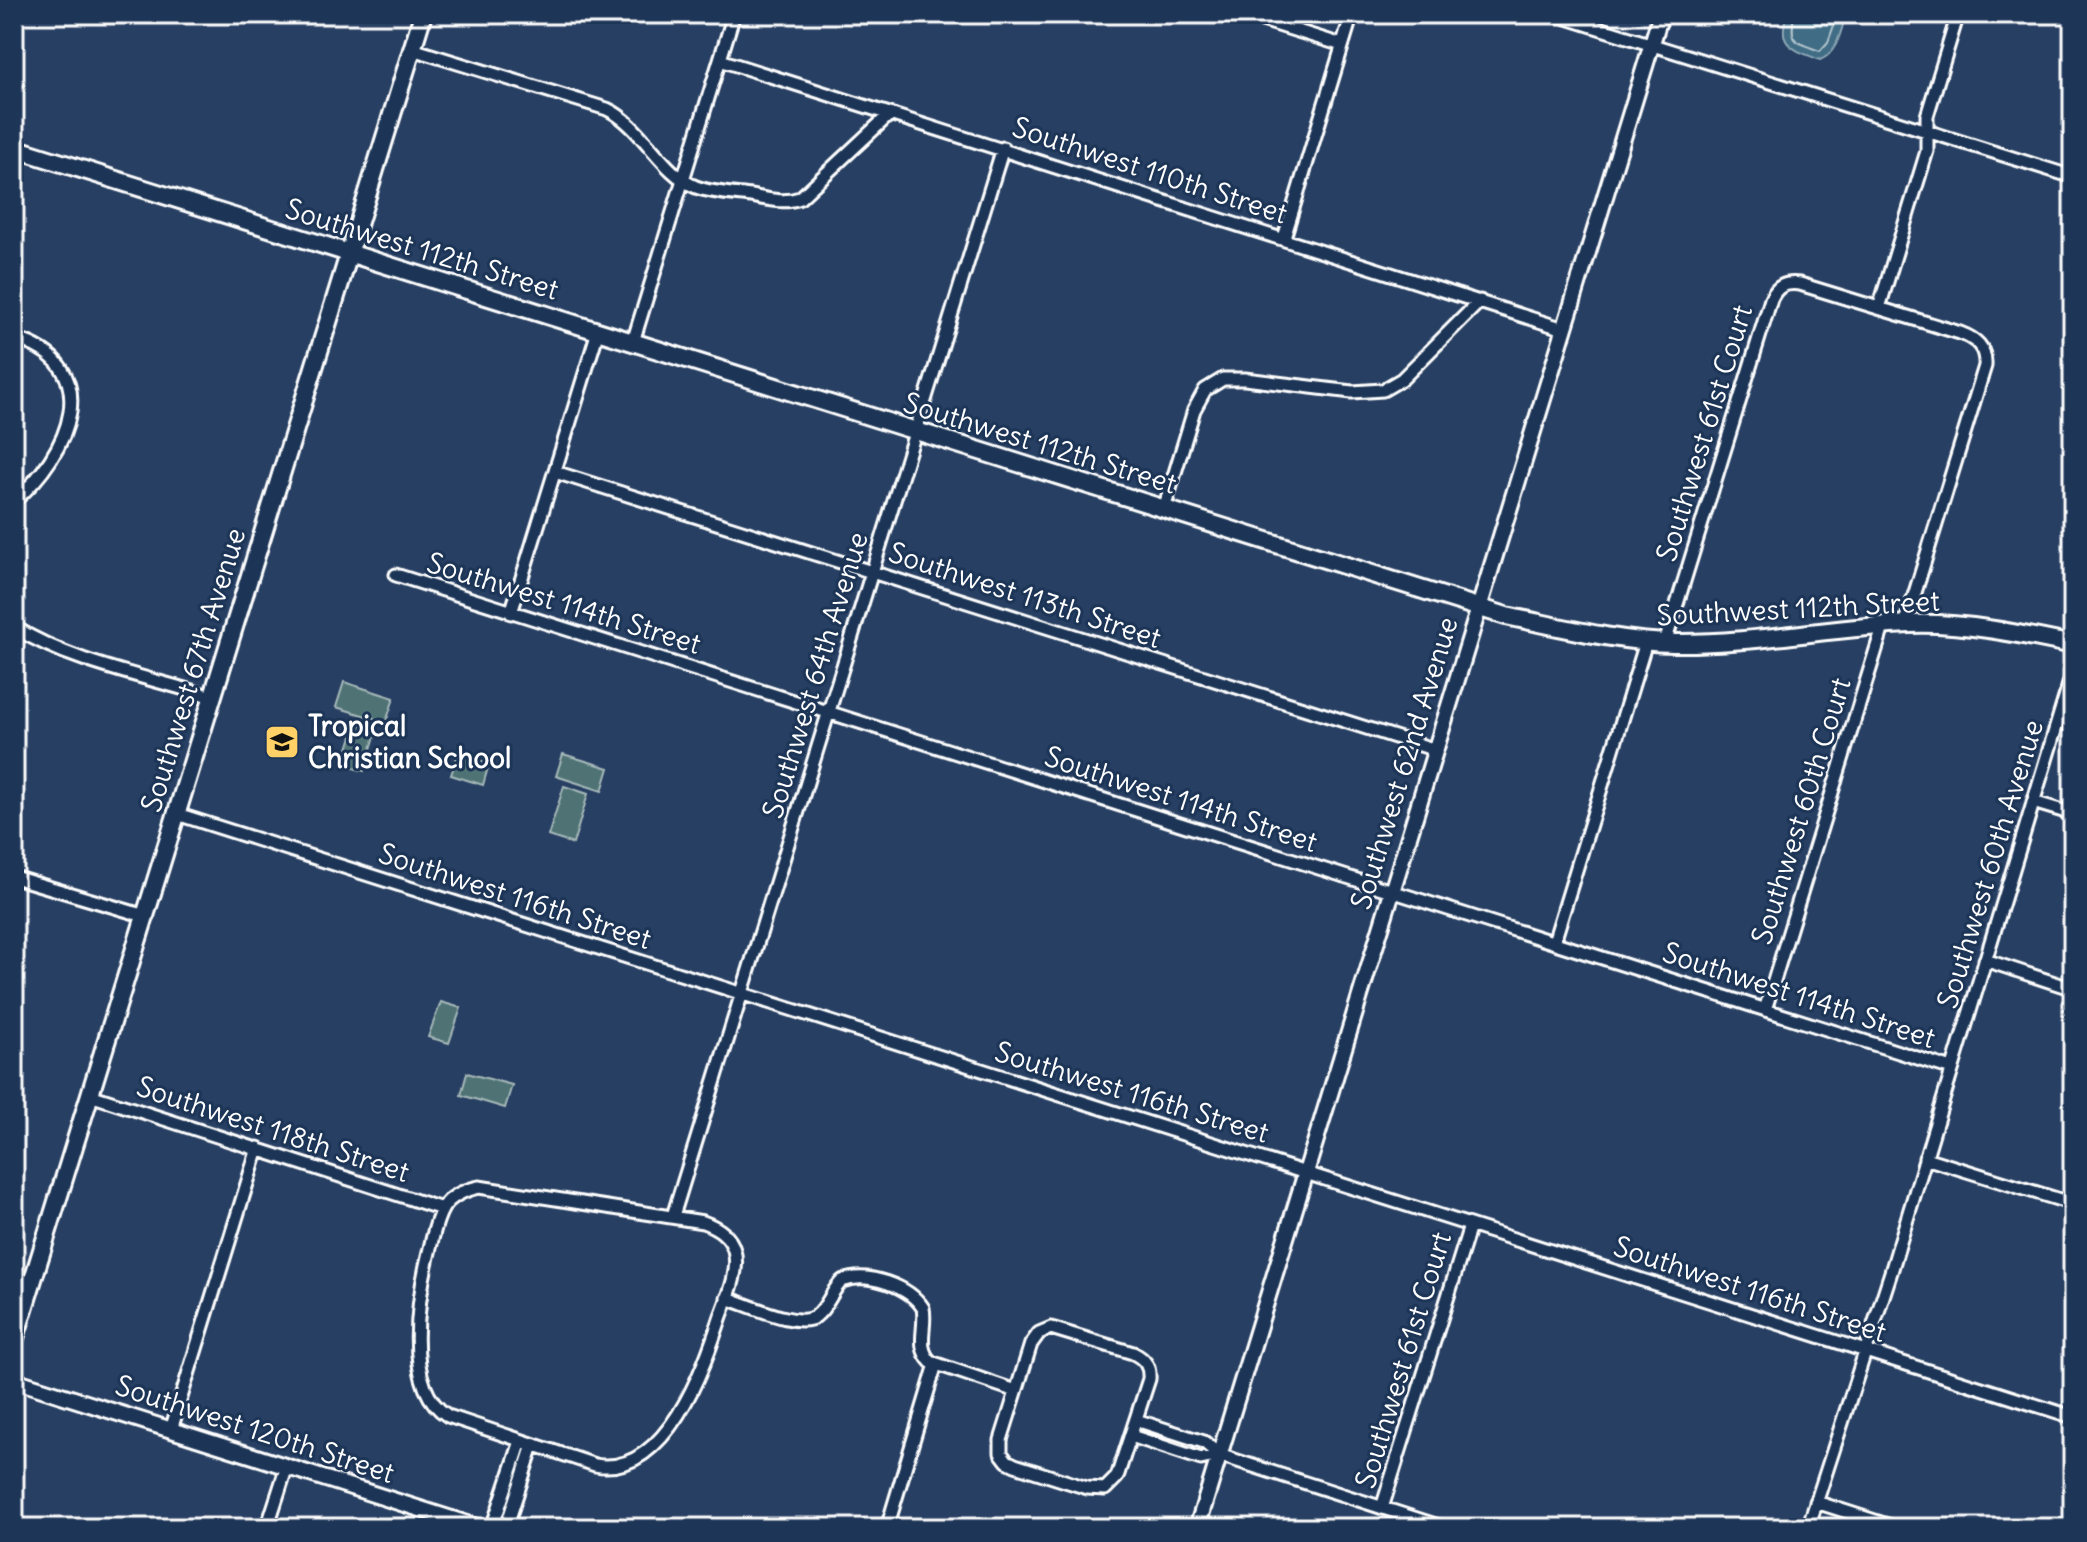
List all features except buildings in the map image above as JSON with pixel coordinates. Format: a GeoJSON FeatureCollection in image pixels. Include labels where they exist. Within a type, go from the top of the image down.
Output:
{"type":"FeatureCollection","features":[{"type":"Feature","properties":{"kind":"main road","name":"Southwest 67th Avenue"},"geometry":{"type":"LineString","coordinates":[[14,1341],[423,14]]}},
{"type":"Feature","properties":{"kind":"main road","name":"Southwest 112th Street"},"geometry":{"type":"LineString","coordinates":[[14,148],[1478,609],[1646,642],[1732,640],[1905,625],[1983,630],[2073,645]]}},
{"type":"Feature","properties":{"kind":"street"},"geometry":{"type":"LineString","coordinates":[[633,342],[734,14]]}},
{"type":"Feature","properties":{"kind":"street"},"geometry":{"type":"LineString","coordinates":[[1243,14],[1342,45]]}},
{"type":"Feature","properties":{"kind":"street"},"geometry":{"type":"LineString","coordinates":[[1284,238],[1352,14]]}},
{"type":"Feature","properties":{"kind":"street"},"geometry":{"type":"LineString","coordinates":[[1554,14],[2073,177]]}},
{"type":"Feature","properties":{"kind":"street","name":"Southwest 62nd Avenue"},"geometry":{"type":"LineString","coordinates":[[1197,1528],[1661,14]]}},
{"type":"Feature","properties":{"kind":"street"},"geometry":{"type":"LineString","coordinates":[[1905,625],[1985,366],[1983,349],[1969,336],[1879,308],[1927,151],[1927,116],[1958,14]]}},
{"type":"Feature","properties":{"kind":"street"},"geometry":{"type":"LineString","coordinates":[[412,49],[607,109],[630,125],[695,187],[772,200],[793,200],[807,193],[890,114]]}},
{"type":"Feature","properties":{"kind":"street","name":"Southwest 110th Street"},"geometry":{"type":"LineString","coordinates":[[720,60],[1564,329]]}},
{"type":"Feature","properties":{"kind":"street","name":"Southwest 64th Avenue"},"geometry":{"type":"LineString","coordinates":[[673,1216],[1003,148]]}},
{"type":"Feature","properties":{"kind":"street","name":"Southwest 61st Court"},"geometry":{"type":"LineString","coordinates":[[1665,643],[1769,304],[1780,286],[1800,284],[1879,308]]}},
{"type":"Feature","properties":{"kind":"street"},"geometry":{"type":"LineString","coordinates":[[1164,509],[1194,410],[1211,385],[1232,378],[1352,392],[1383,390],[1402,379],[1480,301]]}},
{"type":"Feature","properties":{"kind":"street"},"geometry":{"type":"LineString","coordinates":[[511,613],[598,331]]}},
{"type":"Feature","properties":{"kind":"street"},"geometry":{"type":"LineString","coordinates":[[14,338],[43,349],[60,366],[72,392],[65,429],[46,467],[14,501]]}},
{"type":"Feature","properties":{"kind":"street","name":"Southwest 113th Street"},"geometry":{"type":"LineString","coordinates":[[555,472],[1436,750]]}},
{"type":"Feature","properties":{"kind":"street","name":"Southwest 114th Street"},"geometry":{"type":"LineString","coordinates":[[396,575],[1952,1069]]}},
{"type":"Feature","properties":{"kind":"street"},"geometry":{"type":"LineString","coordinates":[[14,627],[75,655],[212,697]]}},
{"type":"Feature","properties":{"kind":"street","name":"Southwest 60th Court"},"geometry":{"type":"LineString","coordinates":[[1765,1010],[1883,627]]}},
{"type":"Feature","properties":{"kind":"street"},"geometry":{"type":"LineString","coordinates":[[1554,942],[1646,642]]}},
{"type":"Feature","properties":{"kind":"street","name":"Southwest 60th Avenue"},"geometry":{"type":"LineString","coordinates":[[1808,1528],[1925,1158],[2073,671]]}},
{"type":"Feature","properties":{"kind":"street"},"geometry":{"type":"LineString","coordinates":[[2033,802],[2073,814]]}},
{"type":"Feature","properties":{"kind":"street","name":"Southwest 116th Street"},"geometry":{"type":"LineString","coordinates":[[177,814],[2073,1417]]}},
{"type":"Feature","properties":{"kind":"street"},"geometry":{"type":"LineString","coordinates":[[14,877],[145,916]]}},
{"type":"Feature","properties":{"kind":"street"},"geometry":{"type":"LineString","coordinates":[[1985,960],[2073,989]]}},
{"type":"Feature","properties":{"kind":"street","name":"Southwest 118th Street"},"geometry":{"type":"LineString","coordinates":[[90,1095],[442,1209]]}},
{"type":"Feature","properties":{"kind":"street"},"geometry":{"type":"LineString","coordinates":[[171,1430],[258,1148]]}},
{"type":"Feature","properties":{"kind":"street"},"geometry":{"type":"LineString","coordinates":[[1925,1158],[2073,1204]]}},
{"type":"Feature","properties":{"kind":"street"},"geometry":{"type":"LineString","coordinates":[[479,1187],[673,1216],[713,1226],[731,1241],[736,1259],[727,1298],[705,1363],[690,1394],[672,1422],[639,1457],[607,1468],[448,1416],[438,1410],[427,1388],[417,1350],[419,1295],[442,1209],[457,1194],[479,1187]]}},
{"type":"Feature","properties":{"kind":"street","name":"Southwest 61st Court"},"geometry":{"type":"LineString","coordinates":[[1382,1508],[1470,1226]]}},
{"type":"Feature","properties":{"kind":"street"},"geometry":{"type":"LineString","coordinates":[[727,1298],[788,1318],[808,1321],[823,1308],[842,1281],[859,1277],[883,1283],[908,1293],[919,1303],[924,1315],[923,1352],[936,1364],[1016,1391]]}},
{"type":"Feature","properties":{"kind":"street"},"geometry":{"type":"LineString","coordinates":[[1056,1328],[1133,1353],[1147,1363],[1149,1379],[1136,1420],[1117,1477],[1105,1489],[1087,1488],[1015,1465],[1002,1456],[1001,1440],[1031,1344],[1044,1329],[1056,1328]]}},
{"type":"Feature","properties":{"kind":"street"},"geometry":{"type":"LineString","coordinates":[[887,1528],[936,1364]]}},
{"type":"Feature","properties":{"kind":"street","name":"Southwest 120th Street"},"geometry":{"type":"LineString","coordinates":[[14,1380],[480,1528]]}},
{"type":"Feature","properties":{"kind":"street"},"geometry":{"type":"LineString","coordinates":[[1136,1420],[1204,1442],[1219,1455],[1445,1528]]}},
{"type":"Feature","properties":{"kind":"street"},"geometry":{"type":"LineString","coordinates":[[1131,1436],[1201,1459],[1219,1455]]}},
{"type":"Feature","properties":{"kind":"street"},"geometry":{"type":"LineString","coordinates":[[492,1528],[527,1443]]}},
{"type":"Feature","properties":{"kind":"street"},"geometry":{"type":"LineString","coordinates":[[506,1528],[527,1443]]}},
{"type":"Feature","properties":{"kind":"street"},"geometry":{"type":"LineString","coordinates":[[267,1528],[287,1466]]}},
{"type":"Feature","properties":{"kind":"street"},"geometry":{"type":"LineString","coordinates":[[1816,1502],[1897,1528]]}},
{"type":"Feature","properties":{"kind":"green space"},"geometry":{"type":"Polygon","coordinates":[[[344,682],[394,698],[386,722],[336,707],[344,682]]]}},
{"type":"Feature","properties":{"kind":"green space"},"geometry":{"type":"Polygon","coordinates":[[[356,723],[377,730],[364,771],[343,765],[356,723]]]}},
{"type":"Feature","properties":{"kind":"green space"},"geometry":{"type":"Polygon","coordinates":[[[458,754],[489,764],[483,785],[451,775],[458,754]]]}},
{"type":"Feature","properties":{"kind":"green space"},"geometry":{"type":"Polygon","coordinates":[[[563,754],[609,768],[602,791],[556,776],[563,754]]]}},
{"type":"Feature","properties":{"kind":"green space"},"geometry":{"type":"Polygon","coordinates":[[[564,786],[588,794],[573,844],[548,836],[564,786]]]}},
{"type":"Feature","properties":{"kind":"green space"},"geometry":{"type":"Polygon","coordinates":[[[441,1002],[461,1008],[449,1043],[428,1037],[441,1002]]]}},
{"type":"Feature","properties":{"kind":"green space"},"geometry":{"type":"Polygon","coordinates":[[[467,1073],[512,1085],[505,1108],[461,1095],[467,1073]]]}},
{"type":"Feature","properties":{"kind":"water"},"geometry":{"type":"Polygon","coordinates":[[[1787,14],[1846,14],[1831,53],[1820,60],[1795,49],[1786,40],[1784,25],[1787,14]]]}},
{"type":"Feature","properties":{"kind":"place","name":"Tropical Christian School"},"geometry":{"type":"Point","coordinates":[282,742]}}]}
